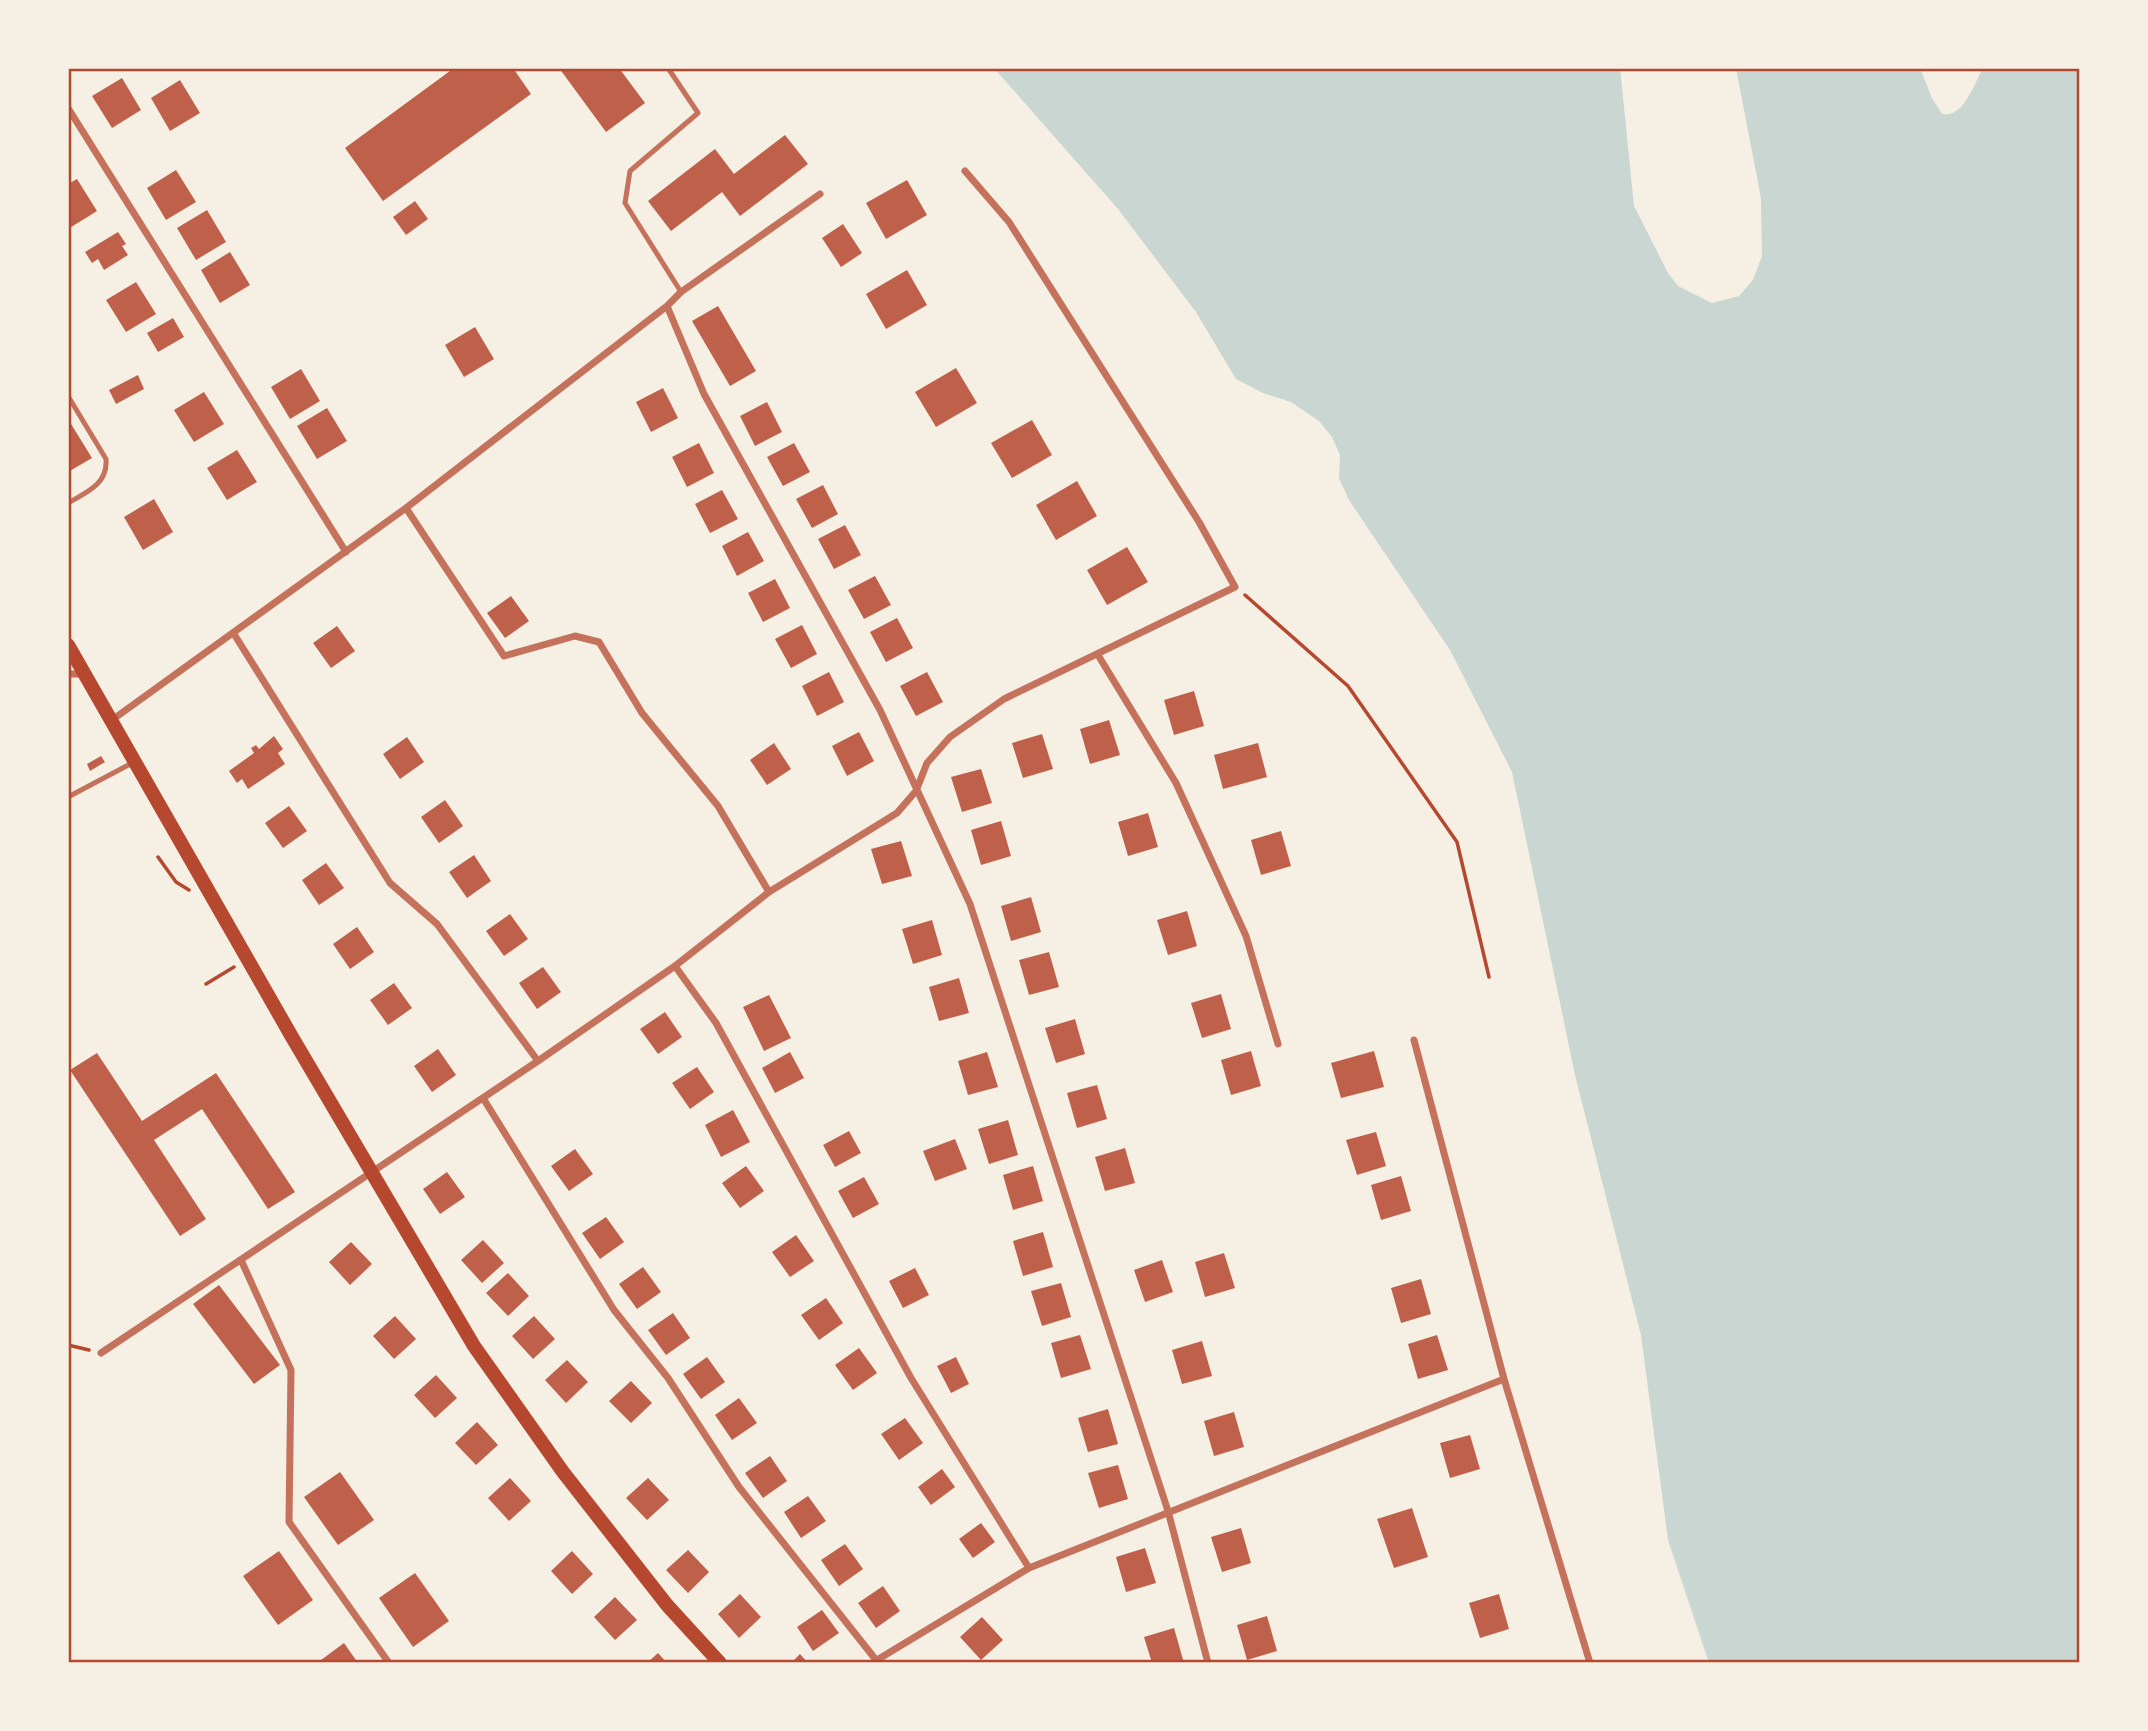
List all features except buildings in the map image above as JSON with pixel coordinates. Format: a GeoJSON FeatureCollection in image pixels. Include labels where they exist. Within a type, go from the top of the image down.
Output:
{"type":"FeatureCollection","features":[{"type":"Feature","properties":{"kind":"main road"},"geometry":{"type":"LineString","coordinates":[[68,645],[371,1173],[474,1346],[555,1462],[667,1605],[720,1663]]}},
{"type":"Feature","properties":{"kind":"street"},"geometry":{"type":"LineString","coordinates":[[68,108],[346,552]]}},
{"type":"Feature","properties":{"kind":"street"},"geometry":{"type":"LineString","coordinates":[[102,1353],[676,966],[769,891],[897,813],[916,791],[927,763],[950,737],[1004,699],[1236,587],[1199,522],[1009,222],[965,171]]}},
{"type":"Feature","properties":{"kind":"street"},"geometry":{"type":"LineString","coordinates":[[113,720],[407,508],[667,306],[681,292],[820,194]]}},
{"type":"Feature","properties":{"kind":"street"},"geometry":{"type":"LineString","coordinates":[[667,306],[704,394],[880,710],[970,904],[1168,1511],[1208,1663]]}},
{"type":"Feature","properties":{"kind":"street"},"geometry":{"type":"LineString","coordinates":[[407,508],[504,656],[575,636],[599,642],[642,713],[718,806],[769,891]]}},
{"type":"Feature","properties":{"kind":"street"},"geometry":{"type":"LineString","coordinates":[[234,634],[390,883],[437,924],[538,1061]]}},
{"type":"Feature","properties":{"kind":"street"},"geometry":{"type":"LineString","coordinates":[[1098,655],[1186,806],[1247,936],[1278,1044]]}},
{"type":"Feature","properties":{"kind":"street"},"geometry":{"type":"LineString","coordinates":[[68,674],[85,674]]}},
{"type":"Feature","properties":{"kind":"street"},"geometry":{"type":"LineString","coordinates":[[676,966],[716,1023],[911,1378],[1029,1568]]}},
{"type":"Feature","properties":{"kind":"street"},"geometry":{"type":"LineString","coordinates":[[1414,1040],[1504,1378],[1590,1663]]}},
{"type":"Feature","properties":{"kind":"street"},"geometry":{"type":"LineString","coordinates":[[483,1098],[614,1310],[668,1378],[738,1487],[874,1661],[1029,1568],[1504,1378]]}},
{"type":"Feature","properties":{"kind":"street"},"geometry":{"type":"LineString","coordinates":[[241,1260],[290,1370],[289,1522],[389,1663]]}},
{"type":"Feature","properties":{"kind":"lane"},"geometry":{"type":"LineString","coordinates":[[668,68],[698,113],[630,171],[625,202],[681,292]]}},
{"type":"Feature","properties":{"kind":"lane"},"geometry":{"type":"LineString","coordinates":[[68,396],[106,459],[107,468],[96,486],[68,503]]}},
{"type":"Feature","properties":{"kind":"lane"},"geometry":{"type":"LineString","coordinates":[[68,797],[136,761]]}},
{"type":"Feature","properties":{"kind":"path"},"geometry":{"type":"LineString","coordinates":[[1236,587],[1348,686],[1457,842],[1489,977]]}},
{"type":"Feature","properties":{"kind":"path"},"geometry":{"type":"LineString","coordinates":[[68,1345],[102,1353]]}},
{"type":"Feature","properties":{"kind":"shaded area"},"geometry":{"type":"Polygon","coordinates":[[[994,68],[1620,68],[1634,206],[1668,273],[1678,286],[1712,303],[1739,296],[1753,280],[1762,256],[1761,198],[1736,68],[1920,68],[1932,98],[1942,114],[1950,114],[1962,105],[1983,68],[2080,68],[2080,1663],[1709,1663],[1668,1540],[1641,1335],[1575,1075],[1512,772],[1450,650],[1349,500],[1339,478],[1340,455],[1332,437],[1319,421],[1291,402],[1263,393],[1236,379],[1196,312],[1118,209],[994,68]]]}}]}
